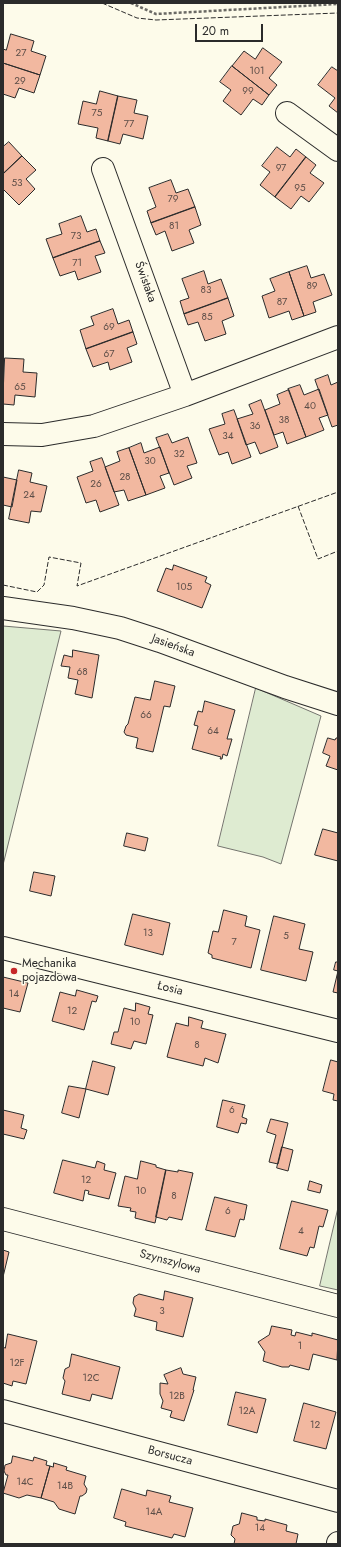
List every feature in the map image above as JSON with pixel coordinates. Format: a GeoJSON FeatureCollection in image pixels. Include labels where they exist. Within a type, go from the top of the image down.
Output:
{"type":"FeatureCollection","features":[{"type":"Feature","properties":{"kind":"street"},"geometry":{"type":"LineString","coordinates":[[287,113],[338,150]]}},
{"type":"Feature","properties":{"kind":"street","name":"Świstaka"},"geometry":{"type":"LineString","coordinates":[[103,169],[185,395]]}},
{"type":"Feature","properties":{"kind":"street"},"geometry":{"type":"LineString","coordinates":[[3,434],[42,435],[94,426],[185,395],[338,337]]}},
{"type":"Feature","properties":{"kind":"street","name":"Jasieńska"},"geometry":{"type":"LineString","coordinates":[[3,608],[57,615],[120,628],[153,638],[285,687],[338,704]]}},
{"type":"Feature","properties":{"kind":"street","name":"Łosia"},"geometry":{"type":"LineString","coordinates":[[3,948],[338,1030]]}},
{"type":"Feature","properties":{"kind":"street","name":"Szynszylowa"},"geometry":{"type":"LineString","coordinates":[[3,1219],[338,1306]]}},
{"type":"Feature","properties":{"kind":"street","name":"Borsucza"},"geometry":{"type":"LineString","coordinates":[[3,1411],[338,1501]]}},
{"type":"Feature","properties":{"kind":"path"},"geometry":{"type":"LineString","coordinates":[[131,3],[156,14],[338,4]]}},
{"type":"Feature","properties":{"kind":"green space"},"geometry":{"type":"Polygon","coordinates":[[[3,626],[61,631],[3,865],[3,626]]]}},
{"type":"Feature","properties":{"kind":"green space"},"geometry":{"type":"Polygon","coordinates":[[[256,688],[321,716],[281,864],[263,857],[218,846],[256,688]]]}},
{"type":"Feature","properties":{"kind":"green space"},"geometry":{"type":"Polygon","coordinates":[[[338,1208],[338,1290],[320,1286],[338,1208]]]}},
{"type":"Feature","properties":{"kind":"building"},"geometry":{"type":"Polygon","coordinates":[[[11,34],[34,41],[31,51],[46,56],[40,75],[3,63],[3,49],[6,50],[11,34]]]}},
{"type":"Feature","properties":{"kind":"building"},"geometry":{"type":"Polygon","coordinates":[[[263,48],[282,62],[269,78],[277,85],[269,95],[232,66],[244,51],[255,59],[263,48]]]}},
{"type":"Feature","properties":{"kind":"building"},"geometry":{"type":"Polygon","coordinates":[[[3,63],[40,75],[34,93],[19,88],[15,98],[3,94],[3,63]]]}},
{"type":"Feature","properties":{"kind":"building"},"geometry":{"type":"Polygon","coordinates":[[[232,66],[269,95],[262,105],[253,99],[241,115],[223,101],[231,90],[220,82],[232,66]]]}},
{"type":"Feature","properties":{"kind":"building"},"geometry":{"type":"Polygon","coordinates":[[[332,67],[338,71],[338,113],[329,106],[335,98],[318,85],[332,67]]]}},
{"type":"Feature","properties":{"kind":"building"},"geometry":{"type":"Polygon","coordinates":[[[100,91],[118,96],[108,141],[96,138],[98,128],[78,124],[83,101],[96,104],[100,91]]]}},
{"type":"Feature","properties":{"kind":"building"},"geometry":{"type":"Polygon","coordinates":[[[118,96],[137,100],[134,113],[148,116],[143,139],[123,134],[120,144],[108,141],[118,96]]]}},
{"type":"Feature","properties":{"kind":"building"},"geometry":{"type":"Polygon","coordinates":[[[9,142],[22,156],[3,174],[3,147],[9,142]]]}},
{"type":"Feature","properties":{"kind":"building"},"geometry":{"type":"Polygon","coordinates":[[[277,147],[290,157],[296,149],[306,157],[275,197],[260,185],[270,172],[262,166],[277,147]]]}},
{"type":"Feature","properties":{"kind":"building"},"geometry":{"type":"Polygon","coordinates":[[[22,156],[36,170],[26,179],[35,189],[19,205],[4,190],[3,191],[3,174],[22,156]]]}},
{"type":"Feature","properties":{"kind":"building"},"geometry":{"type":"Polygon","coordinates":[[[306,157],[316,165],[310,173],[324,183],[309,202],[301,196],[291,209],[275,197],[306,157]]]}},
{"type":"Feature","properties":{"kind":"building"},"geometry":{"type":"Polygon","coordinates":[[[171,180],[176,193],[188,189],[195,207],[151,223],[147,211],[156,207],[149,188],[171,180]]]}},
{"type":"Feature","properties":{"kind":"building"},"geometry":{"type":"Polygon","coordinates":[[[195,207],[201,225],[189,230],[194,243],[172,251],[165,231],[156,235],[151,223],[195,207]]]}},
{"type":"Feature","properties":{"kind":"building"},"geometry":{"type":"Polygon","coordinates":[[[81,216],[87,232],[96,229],[100,241],[53,258],[46,239],[62,234],[59,224],[81,216]]]}},
{"type":"Feature","properties":{"kind":"building"},"geometry":{"type":"Polygon","coordinates":[[[100,241],[105,253],[95,256],[101,272],[78,280],[75,271],[60,276],[53,258],[100,241]]]}},
{"type":"Feature","properties":{"kind":"building"},"geometry":{"type":"Polygon","coordinates":[[[307,266],[311,278],[324,274],[332,295],[313,302],[316,312],[304,316],[289,272],[307,266]]]}},
{"type":"Feature","properties":{"kind":"building"},"geometry":{"type":"Polygon","coordinates":[[[204,271],[208,284],[221,279],[228,298],[184,314],[180,301],[189,298],[182,279],[204,271]]]}},
{"type":"Feature","properties":{"kind":"building"},"geometry":{"type":"Polygon","coordinates":[[[289,272],[304,316],[292,320],[289,311],[269,318],[262,296],[275,291],[270,279],[289,272]]]}},
{"type":"Feature","properties":{"kind":"building"},"geometry":{"type":"Polygon","coordinates":[[[228,298],[234,316],[222,321],[226,334],[205,341],[198,322],[188,325],[184,314],[228,298]]]}},
{"type":"Feature","properties":{"kind":"building"},"geometry":{"type":"Polygon","coordinates":[[[113,309],[118,324],[129,320],[133,332],[86,349],[80,330],[94,325],[91,317],[113,309]]]}},
{"type":"Feature","properties":{"kind":"building"},"geometry":{"type":"Polygon","coordinates":[[[133,332],[137,344],[127,348],[132,362],[110,370],[108,362],[93,367],[86,349],[133,332]]]}},
{"type":"Feature","properties":{"kind":"building"},"geometry":{"type":"Polygon","coordinates":[[[5,358],[24,359],[23,372],[37,373],[35,397],[15,395],[14,405],[3,404],[5,358]]]}},
{"type":"Feature","properties":{"kind":"building"},"geometry":{"type":"Polygon","coordinates":[[[328,375],[331,385],[338,382],[338,425],[332,427],[315,380],[328,375]]]}},
{"type":"Feature","properties":{"kind":"building"},"geometry":{"type":"Polygon","coordinates":[[[300,385],[304,395],[319,389],[328,415],[319,418],[324,430],[306,437],[288,389],[300,385]]]}},
{"type":"Feature","properties":{"kind":"building"},"geometry":{"type":"Polygon","coordinates":[[[289,390],[306,437],[287,444],[283,432],[274,435],[265,410],[280,404],[277,395],[289,390]]]}},
{"type":"Feature","properties":{"kind":"building"},"geometry":{"type":"Polygon","coordinates":[[[261,400],[278,447],[260,454],[255,442],[246,445],[237,419],[253,414],[249,405],[261,400]]]}},
{"type":"Feature","properties":{"kind":"building"},"geometry":{"type":"Polygon","coordinates":[[[234,410],[251,457],[232,464],[228,452],[219,455],[209,429],[225,424],[222,414],[234,410]]]}},
{"type":"Feature","properties":{"kind":"building"},"geometry":{"type":"Polygon","coordinates":[[[168,434],[172,443],[188,437],[197,463],[187,466],[192,478],[174,485],[156,438],[168,434]]]}},
{"type":"Feature","properties":{"kind":"building"},"geometry":{"type":"Polygon","coordinates":[[[141,443],[144,453],[160,447],[169,473],[160,476],[165,488],[146,495],[129,448],[141,443]]]}},
{"type":"Feature","properties":{"kind":"building"},"geometry":{"type":"Polygon","coordinates":[[[129,448],[146,495],[128,501],[124,490],[114,492],[105,467],[120,461],[117,452],[129,448]]]}},
{"type":"Feature","properties":{"kind":"building"},"geometry":{"type":"Polygon","coordinates":[[[102,458],[119,505],[100,512],[96,500],[86,503],[77,477],[93,471],[90,462],[102,458]]]}},
{"type":"Feature","properties":{"kind":"building"},"geometry":{"type":"Polygon","coordinates":[[[19,470],[32,473],[30,482],[47,486],[41,512],[31,511],[29,523],[9,519],[19,470]]]}},
{"type":"Feature","properties":{"kind":"building"},"geometry":{"type":"Polygon","coordinates":[[[3,477],[17,480],[12,507],[3,505],[3,477]]]}},
{"type":"Feature","properties":{"kind":"building"},"geometry":{"type":"Polygon","coordinates":[[[174,565],[207,577],[205,582],[211,585],[202,608],[157,591],[166,568],[172,570],[174,565]]]}},
{"type":"Feature","properties":{"kind":"building"},"geometry":{"type":"Polygon","coordinates":[[[73,650],[99,655],[92,698],[75,694],[78,680],[68,678],[70,667],[61,666],[64,655],[72,657],[73,650]]]}},
{"type":"Feature","properties":{"kind":"building"},"geometry":{"type":"Polygon","coordinates":[[[155,681],[175,686],[170,707],[164,706],[153,752],[136,748],[138,738],[126,735],[124,732],[128,724],[135,697],[150,700],[155,681]]]}},
{"type":"Feature","properties":{"kind":"building"},"geometry":{"type":"Polygon","coordinates":[[[205,701],[235,710],[227,739],[232,739],[227,756],[223,754],[222,759],[220,759],[221,757],[192,749],[198,726],[194,725],[198,711],[202,712],[205,701]]]}},
{"type":"Feature","properties":{"kind":"building"},"geometry":{"type":"Polygon","coordinates":[[[328,738],[335,740],[338,738],[338,770],[326,766],[330,756],[323,753],[328,738]]]}},
{"type":"Feature","properties":{"kind":"building"},"geometry":{"type":"Polygon","coordinates":[[[323,829],[338,833],[338,861],[315,855],[323,829]]]}},
{"type":"Feature","properties":{"kind":"building"},"geometry":{"type":"Polygon","coordinates":[[[127,833],[148,838],[145,851],[124,846],[127,833]]]}},
{"type":"Feature","properties":{"kind":"building"},"geometry":{"type":"Polygon","coordinates":[[[34,872],[55,876],[51,896],[30,891],[34,872]]]}},
{"type":"Feature","properties":{"kind":"building"},"geometry":{"type":"Polygon","coordinates":[[[224,910],[247,916],[245,926],[260,930],[251,968],[212,958],[212,955],[208,953],[213,931],[218,932],[224,910]]]}},
{"type":"Feature","properties":{"kind":"building"},"geometry":{"type":"Polygon","coordinates":[[[133,914],[170,923],[163,955],[125,945],[133,914]]]}},
{"type":"Feature","properties":{"kind":"building"},"geometry":{"type":"Polygon","coordinates":[[[274,916],[305,924],[299,949],[313,952],[306,981],[261,970],[274,916]]]}},
{"type":"Feature","properties":{"kind":"building"},"geometry":{"type":"Polygon","coordinates":[[[336,962],[338,962],[338,971],[334,970],[336,962]]]}},
{"type":"Feature","properties":{"kind":"building"},"geometry":{"type":"Polygon","coordinates":[[[338,971],[338,993],[333,992],[338,971]]]}},
{"type":"Feature","properties":{"kind":"building"},"geometry":{"type":"Polygon","coordinates":[[[3,977],[28,983],[20,1012],[3,1008],[3,977]]]}},
{"type":"Feature","properties":{"kind":"building"},"geometry":{"type":"Polygon","coordinates":[[[77,990],[98,996],[96,1002],[92,1001],[84,1030],[52,1021],[60,992],[75,996],[77,990]]]}},
{"type":"Feature","properties":{"kind":"building"},"geometry":{"type":"Polygon","coordinates":[[[136,1003],[150,1007],[148,1014],[153,1015],[146,1044],[134,1041],[131,1049],[111,1044],[114,1032],[118,1032],[124,1008],[135,1011],[136,1003]]]}},
{"type":"Feature","properties":{"kind":"building"},"geometry":{"type":"Polygon","coordinates":[[[189,1017],[203,1021],[201,1028],[226,1034],[218,1063],[205,1058],[203,1066],[167,1057],[176,1023],[188,1026],[189,1017]]]}},
{"type":"Feature","properties":{"kind":"building"},"geometry":{"type":"Polygon","coordinates":[[[331,1060],[338,1062],[338,1101],[333,1100],[334,1094],[323,1091],[331,1060]]]}},
{"type":"Feature","properties":{"kind":"building"},"geometry":{"type":"Polygon","coordinates":[[[93,1061],[115,1067],[108,1095],[86,1089],[93,1061]]]}},
{"type":"Feature","properties":{"kind":"building"},"geometry":{"type":"Polygon","coordinates":[[[69,1086],[86,1089],[79,1118],[62,1113],[69,1086]]]}},
{"type":"Feature","properties":{"kind":"building"},"geometry":{"type":"Polygon","coordinates":[[[223,1100],[245,1105],[242,1117],[247,1119],[246,1124],[241,1123],[238,1133],[217,1127],[223,1100]]]}},
{"type":"Feature","properties":{"kind":"building"},"geometry":{"type":"Polygon","coordinates":[[[3,1110],[24,1115],[21,1128],[27,1130],[24,1139],[3,1134],[3,1110]]]}},
{"type":"Feature","properties":{"kind":"building"},"geometry":{"type":"Polygon","coordinates":[[[271,1119],[288,1123],[278,1164],[269,1162],[276,1135],[267,1132],[271,1119]]]}},
{"type":"Feature","properties":{"kind":"building"},"geometry":{"type":"Polygon","coordinates":[[[282,1147],[293,1150],[288,1171],[277,1168],[282,1147]]]}},
{"type":"Feature","properties":{"kind":"building"},"geometry":{"type":"Polygon","coordinates":[[[63,1160],[95,1168],[97,1161],[105,1164],[104,1170],[116,1173],[109,1199],[88,1194],[89,1191],[85,1190],[83,1201],[54,1193],[63,1160]]]}},
{"type":"Feature","properties":{"kind":"building"},"geometry":{"type":"Polygon","coordinates":[[[141,1161],[156,1165],[156,1167],[166,1170],[155,1223],[135,1218],[136,1212],[130,1211],[131,1208],[118,1206],[125,1176],[137,1179],[141,1161]]]}},
{"type":"Feature","properties":{"kind":"building"},"geometry":{"type":"Polygon","coordinates":[[[166,1170],[178,1172],[178,1170],[193,1173],[182,1220],[169,1217],[167,1220],[156,1217],[166,1170]]]}},
{"type":"Feature","properties":{"kind":"building"},"geometry":{"type":"Polygon","coordinates":[[[310,1181],[322,1185],[320,1193],[308,1190],[310,1181]]]}},
{"type":"Feature","properties":{"kind":"building"},"geometry":{"type":"Polygon","coordinates":[[[215,1197],[247,1205],[244,1220],[240,1219],[235,1237],[206,1230],[215,1197]]]}},
{"type":"Feature","properties":{"kind":"building"},"geometry":{"type":"Polygon","coordinates":[[[292,1201],[328,1210],[323,1227],[319,1226],[314,1248],[310,1247],[307,1256],[280,1249],[292,1201]]]}},
{"type":"Feature","properties":{"kind":"building"},"geometry":{"type":"Polygon","coordinates":[[[3,1250],[9,1252],[3,1277],[3,1250]]]}},
{"type":"Feature","properties":{"kind":"building"},"geometry":{"type":"Polygon","coordinates":[[[165,1291],[193,1298],[183,1337],[156,1330],[157,1322],[134,1316],[136,1309],[133,1303],[134,1297],[139,1294],[163,1300],[165,1291]]]}},
{"type":"Feature","properties":{"kind":"building"},"geometry":{"type":"Polygon","coordinates":[[[272,1326],[292,1330],[291,1335],[295,1336],[296,1332],[312,1336],[312,1333],[338,1340],[337,1360],[313,1354],[309,1370],[290,1365],[289,1367],[282,1367],[263,1361],[265,1352],[258,1342],[269,1335],[272,1326]]]}},
{"type":"Feature","properties":{"kind":"building"},"geometry":{"type":"Polygon","coordinates":[[[8,1334],[37,1341],[26,1384],[13,1381],[12,1386],[3,1383],[3,1347],[5,1348],[8,1334]]]}},
{"type":"Feature","properties":{"kind":"building"},"geometry":{"type":"Polygon","coordinates":[[[72,1354],[120,1367],[112,1399],[92,1394],[90,1401],[62,1394],[65,1381],[63,1378],[65,1369],[69,1367],[72,1354]]]}},
{"type":"Feature","properties":{"kind":"building"},"geometry":{"type":"Polygon","coordinates":[[[181,1368],[183,1374],[196,1377],[194,1390],[184,1421],[170,1417],[172,1411],[161,1408],[163,1401],[160,1394],[160,1383],[168,1384],[164,1375],[181,1368]]]}},
{"type":"Feature","properties":{"kind":"building"},"geometry":{"type":"Polygon","coordinates":[[[236,1392],[266,1399],[257,1433],[228,1425],[236,1392]]]}},
{"type":"Feature","properties":{"kind":"building"},"geometry":{"type":"Polygon","coordinates":[[[304,1403],[336,1412],[326,1449],[294,1441],[304,1403]]]}},
{"type":"Feature","properties":{"kind":"building"},"geometry":{"type":"Polygon","coordinates":[[[13,1456],[33,1461],[34,1457],[47,1461],[46,1465],[50,1466],[41,1498],[27,1495],[19,1498],[3,1493],[8,1475],[6,1475],[4,1471],[5,1465],[11,1463],[13,1456]]]}},
{"type":"Feature","properties":{"kind":"building"},"geometry":{"type":"Polygon","coordinates":[[[54,1463],[67,1467],[66,1470],[86,1476],[84,1484],[87,1489],[86,1493],[80,1496],[75,1514],[59,1509],[54,1502],[41,1498],[50,1466],[53,1467],[54,1463]]]}},
{"type":"Feature","properties":{"kind":"building"},"geometry":{"type":"Polygon","coordinates":[[[122,1489],[146,1496],[147,1490],[171,1496],[169,1502],[193,1508],[185,1537],[174,1534],[172,1538],[125,1526],[126,1522],[114,1518],[122,1489]]]}},
{"type":"Feature","properties":{"kind":"building"},"geometry":{"type":"Polygon","coordinates":[[[242,1513],[257,1517],[257,1520],[265,1521],[265,1519],[287,1525],[286,1531],[298,1534],[296,1544],[234,1544],[235,1539],[231,1535],[233,1526],[239,1524],[242,1513]]]}},
{"type":"Feature","properties":{"kind":"fence"},"geometry":{"type":"LineString","coordinates":[[102,3],[137,18],[156,20],[338,13]]}},
{"type":"Feature","properties":{"kind":"fence"},"geometry":{"type":"LineString","coordinates":[[3,585],[37,592],[44,585],[49,557],[81,563],[77,586],[338,492]]}},
{"type":"Feature","properties":{"kind":"fence"},"geometry":{"type":"LineString","coordinates":[[298,506],[318,559],[338,551]]}},
{"type":"Feature","properties":{"kind":"place","name":"Mechanika pojazdowa"},"geometry":{"type":"Point","coordinates":[14,971]}}]}
